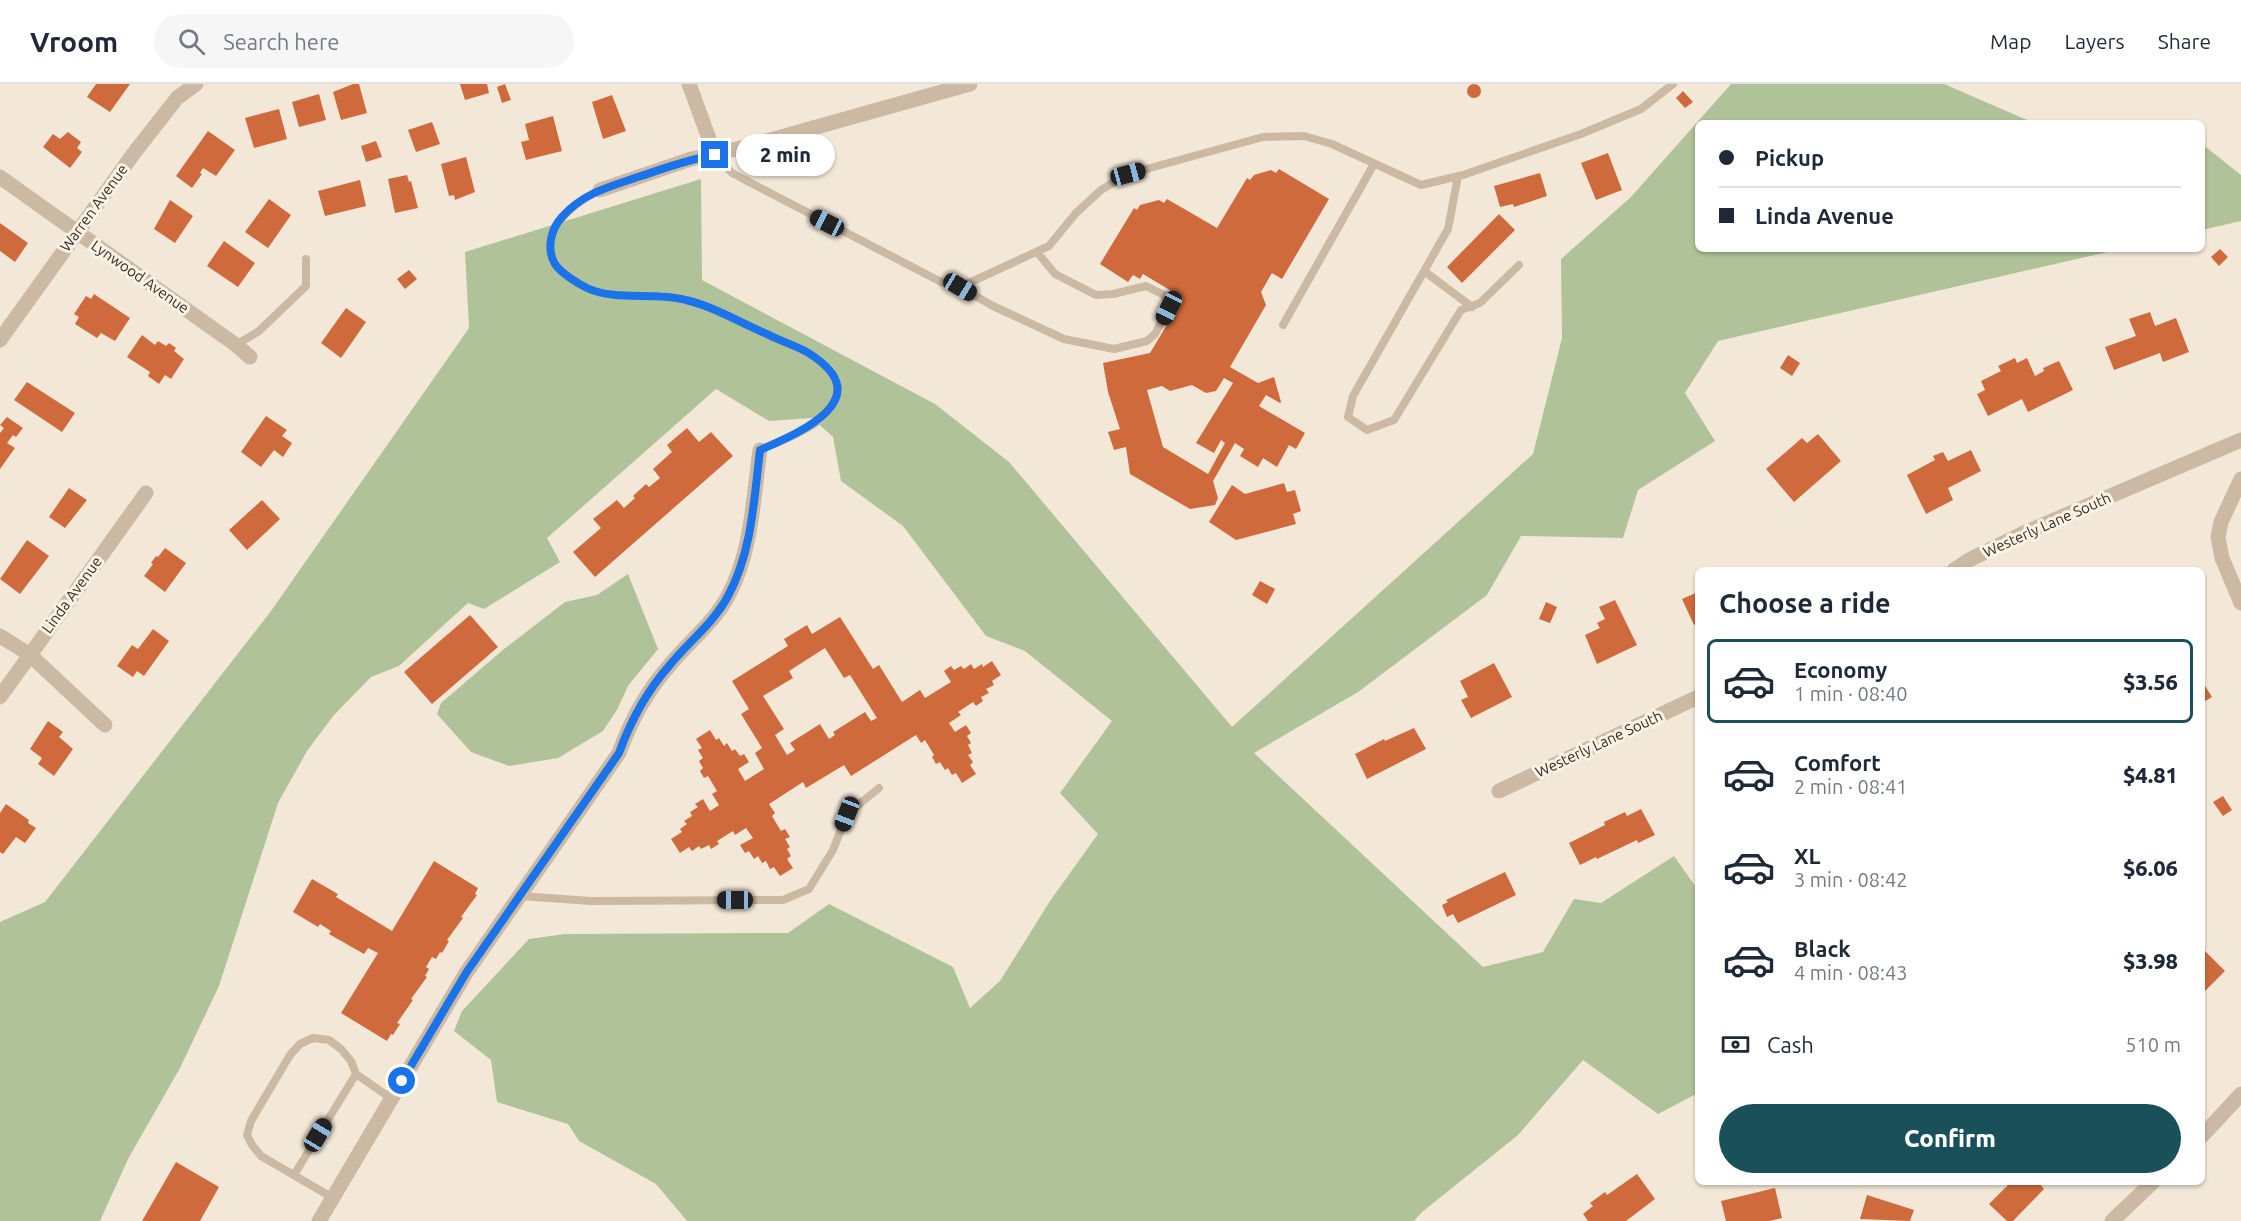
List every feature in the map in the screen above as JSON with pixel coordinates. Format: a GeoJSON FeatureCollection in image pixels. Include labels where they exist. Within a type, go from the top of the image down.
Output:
{"type":"FeatureCollection","features":[{"type":"Feature","properties":{"kind":"street","name":"Warren Avenue"},"geometry":{"type":"LineString","coordinates":[[0,340],[76,232],[177,98],[196,84]]}},
{"type":"Feature","properties":{"kind":"street"},"geometry":{"type":"LineString","coordinates":[[689,84],[715,155]]}},
{"type":"Feature","properties":{"kind":"street"},"geometry":{"type":"LineString","coordinates":[[600,190],[692,159],[715,155],[970,84]]}},
{"type":"Feature","properties":{"kind":"street","name":"Lynwood Avenue"},"geometry":{"type":"LineString","coordinates":[[0,177],[250,357]]}},
{"type":"Feature","properties":{"kind":"street","name":"Westerly Lane South"},"geometry":{"type":"LineString","coordinates":[[1958,567],[2024,533],[2241,440]]}},
{"type":"Feature","properties":{"kind":"street"},"geometry":{"type":"LineString","coordinates":[[319,1221],[466,973],[619,753],[632,720],[649,691],[669,665],[709,624],[727,598],[741,570],[749,532],[760,450]]}},
{"type":"Feature","properties":{"kind":"street"},"geometry":{"type":"LineString","coordinates":[[2241,479],[2221,522],[2218,537],[2222,558],[2241,603]]}},
{"type":"Feature","properties":{"kind":"street","name":"Linda Avenue"},"geometry":{"type":"LineString","coordinates":[[0,697],[146,493]]}},
{"type":"Feature","properties":{"kind":"street"},"geometry":{"type":"LineString","coordinates":[[0,636],[29,654],[105,725]]}},
{"type":"Feature","properties":{"kind":"street","name":"Westerly Lane South"},"geometry":{"type":"LineString","coordinates":[[1499,791],[1695,698]]}},
{"type":"Feature","properties":{"kind":"street"},"geometry":{"type":"LineString","coordinates":[[2205,1133],[2241,1094]]}},
{"type":"Feature","properties":{"kind":"street"},"geometry":{"type":"LineString","coordinates":[[2112,1221],[2150,1185]]}},
{"type":"Feature","properties":{"kind":"lane"},"geometry":{"type":"LineString","coordinates":[[960,287],[1049,246],[1076,213],[1101,190],[1128,174],[1263,137],[1304,136],[1332,144],[1421,185],[1458,176],[1581,134],[1641,109],[1673,84]]}},
{"type":"Feature","properties":{"kind":"lane"},"geometry":{"type":"LineString","coordinates":[[715,155],[732,173],[943,283],[960,287],[993,306],[1064,339],[1114,349],[1148,341],[1155,334],[1169,308],[1164,295],[1146,286],[1113,294],[1096,295],[1055,274],[1037,252]]}},
{"type":"Feature","properties":{"kind":"lane"},"geometry":{"type":"LineString","coordinates":[[1283,324],[1374,164]]}},
{"type":"Feature","properties":{"kind":"lane"},"geometry":{"type":"LineString","coordinates":[[1458,176],[1448,229],[1353,396],[1348,417],[1367,430],[1394,420],[1461,310],[1480,303],[1519,265]]}},
{"type":"Feature","properties":{"kind":"lane"},"geometry":{"type":"LineString","coordinates":[[600,190],[574,204],[560,219],[552,234],[550,249],[555,264],[568,276],[588,289],[612,294],[684,299],[716,309],[810,354],[834,377],[837,393],[830,410],[814,424],[760,450]]}},
{"type":"Feature","properties":{"kind":"lane"},"geometry":{"type":"LineString","coordinates":[[236,345],[259,331],[306,286],[306,259]]}},
{"type":"Feature","properties":{"kind":"lane"},"geometry":{"type":"LineString","coordinates":[[1424,271],[1472,307]]}},
{"type":"Feature","properties":{"kind":"lane"},"geometry":{"type":"LineString","coordinates":[[520,896],[591,901],[783,900],[809,889],[833,850],[847,814],[879,788]]}},
{"type":"Feature","properties":{"kind":"lane"},"geometry":{"type":"LineString","coordinates":[[333,1198],[261,1156],[252,1146],[247,1135],[251,1121],[290,1055],[300,1044],[314,1038],[329,1040],[351,1060],[356,1074],[392,1099]]}},
{"type":"Feature","properties":{"kind":"lane"},"geometry":{"type":"LineString","coordinates":[[294,1175],[356,1074]]}},
{"type":"Feature","properties":{"kind":"green space"},"geometry":{"type":"Polygon","coordinates":[[[1731,84],[1944,84],[2027,120],[1699,120],[1731,84]]]}},
{"type":"Feature","properties":{"kind":"green space"},"geometry":{"type":"Polygon","coordinates":[[[1695,125],[1695,252],[2108,252],[1718,341],[1685,393],[1715,441],[1638,490],[1623,538],[1521,536],[1487,595],[1358,692],[1254,753],[1483,967],[1543,952],[1574,899],[1601,903],[1674,856],[1695,886],[1695,1095],[1658,1114],[1583,1060],[1518,1135],[1422,1212],[1414,1221],[687,1221],[656,1184],[579,1141],[568,1124],[497,1102],[491,1060],[454,1031],[462,1011],[529,939],[565,934],[788,933],[829,904],[953,967],[970,1008],[1000,981],[1050,901],[1098,834],[1060,793],[1112,721],[1025,651],[986,636],[903,526],[841,481],[833,437],[812,418],[769,421],[716,389],[547,538],[560,562],[484,609],[468,603],[399,666],[371,677],[334,715],[307,751],[278,803],[219,986],[180,1068],[128,1159],[100,1221],[0,1221],[0,922],[45,902],[271,611],[469,328],[465,252],[701,179],[702,280],[935,404],[1009,462],[1232,727],[1533,454],[1562,338],[1561,259],[1631,197],[1695,125]]]}},
{"type":"Feature","properties":{"kind":"green space"},"geometry":{"type":"Polygon","coordinates":[[[2205,146],[2241,175],[2241,221],[2205,229],[2205,146]]]}},
{"type":"Feature","properties":{"kind":"green space"},"geometry":{"type":"Polygon","coordinates":[[[628,574],[658,649],[628,686],[618,708],[603,731],[558,758],[509,766],[471,752],[437,714],[441,703],[504,649],[565,602],[597,595],[628,574]]]}},
{"type":"Feature","properties":{"kind":"building"},"geometry":{"type":"Polygon","coordinates":[[[96,84],[130,84],[110,112],[87,97],[96,84]]]}},
{"type":"Feature","properties":{"kind":"building"},"geometry":{"type":"Polygon","coordinates":[[[359,84],[367,113],[341,120],[333,92],[359,84]]]}},
{"type":"Feature","properties":{"kind":"building"},"geometry":{"type":"Polygon","coordinates":[[[460,84],[487,84],[489,93],[465,100],[460,84]]]}},
{"type":"Feature","properties":{"kind":"building"},"geometry":{"type":"Polygon","coordinates":[[[505,84],[511,100],[502,103],[497,87],[505,84]]]}},
{"type":"Feature","properties":{"kind":"building"},"geometry":{"type":"Polygon","coordinates":[[[1474,84],[1479,86],[1481,91],[1479,96],[1474,98],[1469,96],[1467,91],[1469,86],[1474,84]]]}},
{"type":"Feature","properties":{"kind":"building"},"geometry":{"type":"Polygon","coordinates":[[[1683,91],[1693,102],[1685,108],[1676,98],[1683,91]]]}},
{"type":"Feature","properties":{"kind":"building"},"geometry":{"type":"Polygon","coordinates":[[[319,94],[326,120],[299,127],[292,102],[319,94]]]}},
{"type":"Feature","properties":{"kind":"building"},"geometry":{"type":"Polygon","coordinates":[[[612,95],[626,131],[603,139],[592,102],[612,95]]]}},
{"type":"Feature","properties":{"kind":"building"},"geometry":{"type":"Polygon","coordinates":[[[279,109],[287,139],[254,148],[245,118],[279,109]]]}},
{"type":"Feature","properties":{"kind":"building"},"geometry":{"type":"Polygon","coordinates":[[[553,116],[562,151],[526,160],[521,142],[529,140],[525,124],[553,116]]]}},
{"type":"Feature","properties":{"kind":"building"},"geometry":{"type":"Polygon","coordinates":[[[432,122],[440,144],[416,152],[408,130],[432,122]]]}},
{"type":"Feature","properties":{"kind":"building"},"geometry":{"type":"Polygon","coordinates":[[[208,131],[235,150],[216,176],[203,168],[200,173],[202,174],[192,188],[176,176],[208,131]]]}},
{"type":"Feature","properties":{"kind":"building"},"geometry":{"type":"Polygon","coordinates":[[[68,132],[81,142],[77,148],[82,152],[70,168],[43,147],[53,134],[60,139],[68,132]]]}},
{"type":"Feature","properties":{"kind":"building"},"geometry":{"type":"Polygon","coordinates":[[[376,141],[382,157],[366,162],[361,146],[376,141]]]}},
{"type":"Feature","properties":{"kind":"building"},"geometry":{"type":"Polygon","coordinates":[[[1608,153],[1622,190],[1596,200],[1581,163],[1608,153]]]}},
{"type":"Feature","properties":{"kind":"building"},"geometry":{"type":"Polygon","coordinates":[[[466,157],[475,192],[455,200],[454,195],[449,196],[441,164],[466,157]]]}},
{"type":"Feature","properties":{"kind":"building"},"geometry":{"type":"Polygon","coordinates":[[[1279,169],[1329,199],[1282,279],[1272,273],[1261,292],[1266,305],[1230,367],[1258,383],[1274,377],[1281,402],[1266,395],[1259,406],[1305,433],[1296,449],[1289,445],[1277,467],[1263,458],[1258,467],[1240,456],[1244,449],[1235,443],[1213,481],[1218,498],[1215,505],[1190,509],[1130,474],[1126,447],[1114,450],[1108,432],[1120,429],[1108,392],[1103,363],[1150,353],[1183,298],[1143,274],[1140,279],[1133,275],[1128,282],[1100,264],[1134,208],[1137,210],[1140,205],[1159,200],[1164,203],[1167,199],[1217,228],[1247,178],[1250,180],[1254,175],[1271,170],[1276,173],[1279,169]],[[1224,378],[1216,391],[1206,393],[1192,385],[1170,391],[1162,386],[1147,390],[1163,447],[1208,474],[1225,443],[1221,440],[1214,453],[1196,443],[1233,383],[1224,378]]]}},
{"type":"Feature","properties":{"kind":"building"},"geometry":{"type":"Polygon","coordinates":[[[1540,173],[1547,196],[1514,207],[1513,204],[1500,207],[1494,186],[1540,173]]]}},
{"type":"Feature","properties":{"kind":"building"},"geometry":{"type":"Polygon","coordinates":[[[407,175],[409,182],[411,181],[418,208],[395,213],[388,179],[407,175]]]}},
{"type":"Feature","properties":{"kind":"building"},"geometry":{"type":"Polygon","coordinates":[[[360,180],[366,206],[325,216],[318,191],[360,180]]]}},
{"type":"Feature","properties":{"kind":"building"},"geometry":{"type":"Polygon","coordinates":[[[269,199],[291,215],[268,248],[245,232],[269,199]]]}},
{"type":"Feature","properties":{"kind":"building"},"geometry":{"type":"Polygon","coordinates":[[[170,200],[193,216],[175,243],[154,229],[170,200]]]}},
{"type":"Feature","properties":{"kind":"building"},"geometry":{"type":"Polygon","coordinates":[[[1499,214],[1515,230],[1462,283],[1447,267],[1499,214]]]}},
{"type":"Feature","properties":{"kind":"building"},"geometry":{"type":"Polygon","coordinates":[[[0,223],[28,243],[15,262],[0,251],[0,223]]]}},
{"type":"Feature","properties":{"kind":"building"},"geometry":{"type":"Polygon","coordinates":[[[224,241],[255,263],[238,287],[207,266],[224,241]]]}},
{"type":"Feature","properties":{"kind":"building"},"geometry":{"type":"Polygon","coordinates":[[[2220,249],[2228,257],[2219,266],[2211,257],[2220,249]]]}},
{"type":"Feature","properties":{"kind":"building"},"geometry":{"type":"Polygon","coordinates":[[[409,270],[417,279],[405,289],[397,279],[409,270]]]}},
{"type":"Feature","properties":{"kind":"building"},"geometry":{"type":"Polygon","coordinates":[[[94,294],[130,318],[115,341],[101,333],[97,338],[75,324],[79,317],[74,314],[86,296],[91,299],[94,294]]]}},
{"type":"Feature","properties":{"kind":"building"},"geometry":{"type":"Polygon","coordinates":[[[346,308],[366,322],[341,358],[321,343],[346,308]]]}},
{"type":"Feature","properties":{"kind":"building"},"geometry":{"type":"Polygon","coordinates":[[[2150,312],[2155,326],[2176,318],[2189,352],[2163,362],[2160,353],[2114,370],[2105,347],[2136,336],[2129,319],[2150,312]]]}},
{"type":"Feature","properties":{"kind":"building"},"geometry":{"type":"Polygon","coordinates":[[[142,335],[155,345],[158,341],[166,346],[169,343],[176,348],[174,351],[184,359],[171,379],[165,375],[159,384],[148,376],[150,372],[127,357],[142,335]]]}},
{"type":"Feature","properties":{"kind":"building"},"geometry":{"type":"Polygon","coordinates":[[[1788,355],[1800,363],[1792,376],[1780,368],[1788,355]]]}},
{"type":"Feature","properties":{"kind":"building"},"geometry":{"type":"Polygon","coordinates":[[[2015,358],[2017,363],[2027,358],[2035,376],[2044,371],[2043,368],[2059,361],[2073,390],[2028,412],[2022,399],[1988,416],[1977,394],[1985,390],[1981,381],[2001,371],[1998,366],[2015,358]]]}},
{"type":"Feature","properties":{"kind":"building"},"geometry":{"type":"Polygon","coordinates":[[[27,382],[75,413],[62,432],[14,400],[27,382]]]}},
{"type":"Feature","properties":{"kind":"building"},"geometry":{"type":"Polygon","coordinates":[[[266,416],[287,430],[282,436],[292,443],[283,457],[274,450],[261,467],[241,452],[266,416]]]}},
{"type":"Feature","properties":{"kind":"building"},"geometry":{"type":"Polygon","coordinates":[[[7,417],[23,428],[7,443],[15,448],[0,469],[0,433],[4,428],[0,425],[7,417]]]}},
{"type":"Feature","properties":{"kind":"building"},"geometry":{"type":"Polygon","coordinates":[[[687,428],[699,442],[711,432],[733,456],[595,577],[573,552],[601,528],[593,519],[617,500],[624,508],[646,484],[649,487],[660,478],[653,469],[672,452],[667,445],[687,428]]]}},
{"type":"Feature","properties":{"kind":"building"},"geometry":{"type":"Polygon","coordinates":[[[1818,434],[1841,461],[1794,502],[1766,469],[1802,438],[1807,443],[1818,434]]]}},
{"type":"Feature","properties":{"kind":"building"},"geometry":{"type":"Polygon","coordinates":[[[1971,450],[1981,471],[1948,488],[1953,500],[1926,514],[1907,475],[1935,460],[1933,456],[1943,452],[1948,461],[1971,450]]]}},
{"type":"Feature","properties":{"kind":"building"},"geometry":{"type":"Polygon","coordinates":[[[1284,483],[1287,492],[1295,490],[1301,511],[1293,514],[1296,524],[1236,540],[1209,522],[1232,485],[1245,494],[1284,483]]]}},
{"type":"Feature","properties":{"kind":"building"},"geometry":{"type":"Polygon","coordinates":[[[69,488],[87,500],[65,528],[49,517],[69,488]]]}},
{"type":"Feature","properties":{"kind":"building"},"geometry":{"type":"Polygon","coordinates":[[[262,500],[280,519],[247,550],[229,530],[262,500]]]}},
{"type":"Feature","properties":{"kind":"building"},"geometry":{"type":"Polygon","coordinates":[[[27,540],[49,556],[20,594],[0,579],[27,540]]]}},
{"type":"Feature","properties":{"kind":"building"},"geometry":{"type":"Polygon","coordinates":[[[165,548],[186,563],[165,592],[144,576],[156,556],[158,557],[165,548]]]}},
{"type":"Feature","properties":{"kind":"building"},"geometry":{"type":"Polygon","coordinates":[[[1260,581],[1275,589],[1267,604],[1252,595],[1260,581]]]}},
{"type":"Feature","properties":{"kind":"building"},"geometry":{"type":"Polygon","coordinates":[[[1695,593],[1694,625],[1682,599],[1695,593]]]}},
{"type":"Feature","properties":{"kind":"building"},"geometry":{"type":"Polygon","coordinates":[[[1615,600],[1637,645],[1597,664],[1585,635],[1600,628],[1597,623],[1605,619],[1599,607],[1615,600]]]}},
{"type":"Feature","properties":{"kind":"building"},"geometry":{"type":"Polygon","coordinates":[[[1546,602],[1557,607],[1550,623],[1539,619],[1546,602]]]}},
{"type":"Feature","properties":{"kind":"building"},"geometry":{"type":"Polygon","coordinates":[[[470,615],[498,647],[432,704],[404,672],[470,615]]]}},
{"type":"Feature","properties":{"kind":"building"},"geometry":{"type":"Polygon","coordinates":[[[840,617],[873,669],[879,665],[902,702],[920,690],[925,698],[951,682],[944,671],[951,666],[954,670],[961,666],[964,669],[971,664],[974,669],[982,664],[983,667],[992,661],[1001,675],[992,681],[994,685],[986,689],[989,693],[981,697],[983,701],[976,706],[973,702],[958,712],[961,715],[949,723],[955,732],[966,725],[971,733],[967,736],[971,743],[968,745],[972,753],[968,755],[973,762],[970,765],[976,774],[962,783],[956,773],[952,775],[948,768],[945,770],[940,762],[936,764],[932,757],[934,755],[925,740],[921,743],[916,735],[851,776],[844,765],[806,788],[803,782],[769,804],[775,813],[772,816],[781,831],[785,829],[790,837],[785,839],[790,847],[787,849],[791,856],[787,859],[793,868],[780,876],[774,867],[770,869],[766,861],[762,863],[758,856],[754,859],[749,851],[745,853],[740,845],[753,838],[746,828],[735,835],[733,831],[717,841],[719,844],[711,849],[709,845],[701,849],[699,846],[692,851],[689,847],[680,853],[671,839],[682,832],[680,829],[687,824],[684,821],[692,816],[690,812],[698,807],[695,804],[703,799],[710,811],[719,805],[712,794],[717,791],[708,776],[704,778],[700,771],[703,768],[699,761],[703,758],[698,750],[702,748],[696,739],[710,730],[716,740],[719,738],[724,746],[727,743],[732,751],[735,749],[740,756],[744,754],[749,762],[738,769],[745,781],[764,769],[755,753],[762,748],[741,714],[749,709],[732,681],[788,646],[784,639],[807,625],[812,634],[840,617]],[[825,648],[789,671],[793,678],[763,696],[784,729],[775,735],[787,755],[795,750],[790,743],[820,724],[829,739],[835,735],[833,732],[865,712],[871,721],[877,718],[850,675],[844,678],[825,648]]]}},
{"type":"Feature","properties":{"kind":"building"},"geometry":{"type":"Polygon","coordinates":[[[153,629],[169,641],[144,676],[137,671],[133,677],[117,666],[132,645],[138,649],[153,629]]]}},
{"type":"Feature","properties":{"kind":"building"},"geometry":{"type":"Polygon","coordinates":[[[1494,663],[1512,697],[1471,718],[1461,700],[1468,697],[1460,681],[1494,663]]]}},
{"type":"Feature","properties":{"kind":"building"},"geometry":{"type":"Polygon","coordinates":[[[2205,686],[2212,697],[2205,701],[2205,686]]]}},
{"type":"Feature","properties":{"kind":"building"},"geometry":{"type":"Polygon","coordinates":[[[48,721],[63,732],[59,737],[73,749],[54,776],[38,764],[42,758],[30,749],[48,721]]]}},
{"type":"Feature","properties":{"kind":"building"},"geometry":{"type":"Polygon","coordinates":[[[1414,728],[1426,749],[1367,779],[1355,754],[1384,739],[1385,741],[1414,728]]]}},
{"type":"Feature","properties":{"kind":"building"},"geometry":{"type":"Polygon","coordinates":[[[2223,796],[2232,810],[2223,816],[2213,802],[2223,796]]]}},
{"type":"Feature","properties":{"kind":"building"},"geometry":{"type":"Polygon","coordinates":[[[6,804],[29,820],[28,823],[36,828],[25,843],[16,837],[3,854],[0,852],[0,813],[6,804]]]}},
{"type":"Feature","properties":{"kind":"building"},"geometry":{"type":"Polygon","coordinates":[[[1641,809],[1655,835],[1638,843],[1637,840],[1580,865],[1569,843],[1625,812],[1627,816],[1641,809]]]}},
{"type":"Feature","properties":{"kind":"building"},"geometry":{"type":"Polygon","coordinates":[[[434,861],[478,888],[475,894],[477,895],[447,940],[449,941],[442,953],[440,952],[436,959],[432,957],[426,967],[429,969],[425,976],[427,977],[397,1023],[400,1024],[387,1041],[341,1013],[378,953],[368,948],[364,954],[329,934],[331,931],[320,924],[318,927],[293,912],[312,879],[338,894],[336,897],[392,931],[434,861]]]}},
{"type":"Feature","properties":{"kind":"building"},"geometry":{"type":"Polygon","coordinates":[[[1505,872],[1516,895],[1458,923],[1453,914],[1447,917],[1442,905],[1448,902],[1446,900],[1505,872]]]}},
{"type":"Feature","properties":{"kind":"building"},"geometry":{"type":"Polygon","coordinates":[[[2205,951],[2225,971],[2205,991],[2205,951]]]}},
{"type":"Feature","properties":{"kind":"building"},"geometry":{"type":"Polygon","coordinates":[[[176,1162],[219,1187],[200,1221],[142,1221],[176,1162]]]}},
{"type":"Feature","properties":{"kind":"building"},"geometry":{"type":"Polygon","coordinates":[[[1637,1174],[1655,1199],[1626,1221],[1588,1221],[1583,1214],[1593,1206],[1590,1203],[1605,1192],[1607,1195],[1637,1174]]]}},
{"type":"Feature","properties":{"kind":"building"},"geometry":{"type":"Polygon","coordinates":[[[2008,1185],[2041,1185],[2044,1189],[2013,1221],[2007,1221],[1989,1204],[2008,1185]]]}},
{"type":"Feature","properties":{"kind":"building"},"geometry":{"type":"Polygon","coordinates":[[[1775,1188],[1782,1218],[1769,1221],[1726,1221],[1721,1201],[1775,1188]]]}},
{"type":"Feature","properties":{"kind":"building"},"geometry":{"type":"Polygon","coordinates":[[[1867,1195],[1914,1210],[1910,1221],[1860,1219],[1867,1195]]]}},
{"type":"Feature","properties":{"kind":"route"},"geometry":{"type":"LineString","coordinates":[[402,1081],[466,973],[619,753],[632,720],[649,691],[669,665],[709,624],[727,598],[741,570],[749,532],[760,450],[814,424],[830,410],[837,393],[834,377],[810,354],[716,309],[684,299],[612,294],[588,289],[555,264],[550,249],[552,234],[560,219],[574,204],[600,190],[692,159],[715,155]]}}]}
